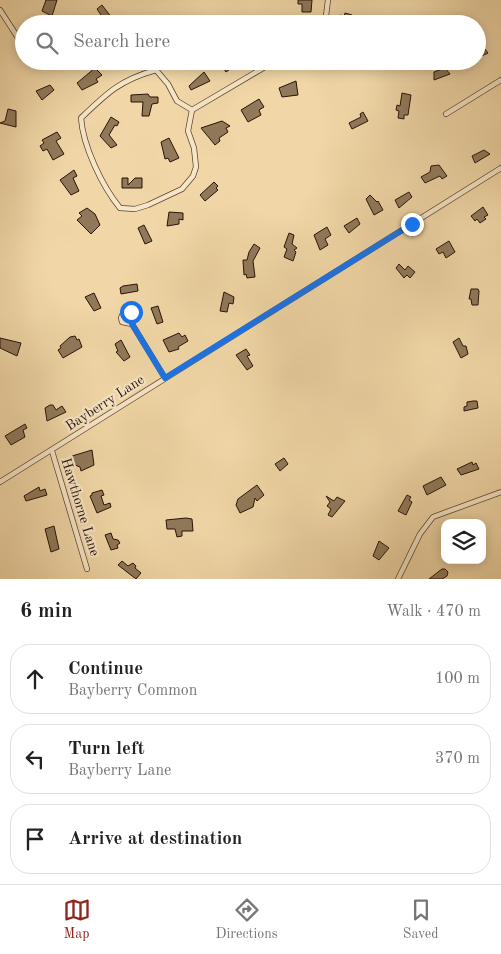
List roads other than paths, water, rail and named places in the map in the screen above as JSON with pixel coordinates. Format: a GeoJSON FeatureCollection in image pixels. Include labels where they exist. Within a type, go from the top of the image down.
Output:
{"type":"FeatureCollection","features":[{"type":"Feature","properties":{"kind":"street"},"geometry":{"type":"LineString","coordinates":[[326,15],[328,0]]}},
{"type":"Feature","properties":{"kind":"street"},"geometry":{"type":"LineString","coordinates":[[0,10],[15,33]]}},
{"type":"Feature","properties":{"kind":"street"},"geometry":{"type":"LineString","coordinates":[[192,110],[177,101],[168,84],[156,70],[131,78],[104,97],[81,118],[83,137],[107,187],[120,208],[135,210],[182,188],[193,176],[196,167],[188,131],[192,110],[260,70]]}},
{"type":"Feature","properties":{"kind":"street"},"geometry":{"type":"LineString","coordinates":[[446,114],[501,80]]}},
{"type":"Feature","properties":{"kind":"street","name":"Bayberry Lane"},"geometry":{"type":"LineString","coordinates":[[0,482],[501,168]]}},
{"type":"Feature","properties":{"kind":"street"},"geometry":{"type":"LineString","coordinates":[[132,324],[165,378]]}},
{"type":"Feature","properties":{"kind":"street","name":"Hawthorne Lane"},"geometry":{"type":"LineString","coordinates":[[52,451],[87,569]]}},
{"type":"Feature","properties":{"kind":"street"},"geometry":{"type":"LineString","coordinates":[[398,579],[420,534],[433,517],[501,492]]}}]}
